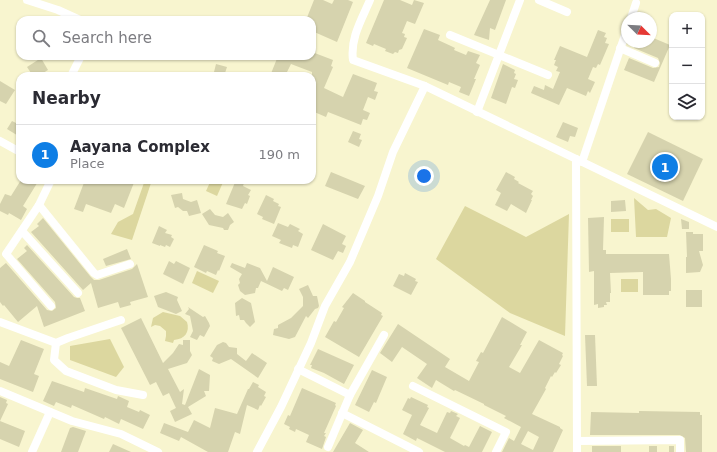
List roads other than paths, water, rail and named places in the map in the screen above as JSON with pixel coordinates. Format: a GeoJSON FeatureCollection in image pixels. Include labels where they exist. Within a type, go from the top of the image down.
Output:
{"type":"FeatureCollection","features":[{"type":"Feature","properties":{"kind":"street"},"geometry":{"type":"LineString","coordinates":[[27,0],[71,16]]}},
{"type":"Feature","properties":{"kind":"street"},"geometry":{"type":"LineString","coordinates":[[370,0],[356,34],[352,50],[353,60],[424,86],[717,227]]}},
{"type":"Feature","properties":{"kind":"street"},"geometry":{"type":"LineString","coordinates":[[478,112],[520,0]]}},
{"type":"Feature","properties":{"kind":"street"},"geometry":{"type":"LineString","coordinates":[[539,0],[567,12]]}},
{"type":"Feature","properties":{"kind":"street"},"geometry":{"type":"LineString","coordinates":[[633,12],[636,3]]}},
{"type":"Feature","properties":{"kind":"street"},"geometry":{"type":"LineString","coordinates":[[450,35],[548,75]]}},
{"type":"Feature","properties":{"kind":"street"},"geometry":{"type":"LineString","coordinates":[[577,452],[579,160],[620,48],[655,63]]}},
{"type":"Feature","properties":{"kind":"street"},"geometry":{"type":"LineString","coordinates":[[73,72],[79,60]]}},
{"type":"Feature","properties":{"kind":"street"},"geometry":{"type":"LineString","coordinates":[[257,452],[281,407],[311,343],[325,306],[350,262],[378,196],[393,152],[424,86]]}},
{"type":"Feature","properties":{"kind":"street"},"geometry":{"type":"LineString","coordinates":[[0,141],[16,150]]}},
{"type":"Feature","properties":{"kind":"street"},"geometry":{"type":"LineString","coordinates":[[49,184],[39,205],[22,231],[3,254],[51,306]]}},
{"type":"Feature","properties":{"kind":"street"},"geometry":{"type":"LineString","coordinates":[[39,205],[97,275],[130,264]]}},
{"type":"Feature","properties":{"kind":"street"},"geometry":{"type":"LineString","coordinates":[[22,231],[78,293]]}},
{"type":"Feature","properties":{"kind":"street"},"geometry":{"type":"LineString","coordinates":[[0,322],[56,343],[121,320]]}},
{"type":"Feature","properties":{"kind":"street"},"geometry":{"type":"LineString","coordinates":[[328,447],[350,395],[384,335]]}},
{"type":"Feature","properties":{"kind":"street"},"geometry":{"type":"LineString","coordinates":[[56,343],[54,360],[66,371],[116,390],[143,395]]}},
{"type":"Feature","properties":{"kind":"street"},"geometry":{"type":"LineString","coordinates":[[298,369],[350,395]]}},
{"type":"Feature","properties":{"kind":"street"},"geometry":{"type":"LineString","coordinates":[[413,386],[506,432],[496,452]]}},
{"type":"Feature","properties":{"kind":"street"},"geometry":{"type":"LineString","coordinates":[[0,391],[72,421],[121,434],[158,452]]}},
{"type":"Feature","properties":{"kind":"street"},"geometry":{"type":"LineString","coordinates":[[32,452],[50,412]]}},
{"type":"Feature","properties":{"kind":"street"},"geometry":{"type":"LineString","coordinates":[[342,414],[419,452]]}},
{"type":"Feature","properties":{"kind":"street"},"geometry":{"type":"LineString","coordinates":[[577,441],[680,440],[680,452]]}},
{"type":"Feature","properties":{"kind":"place","name":"Aayana Complex"},"geometry":{"type":"Point","coordinates":[665,167]}}]}
